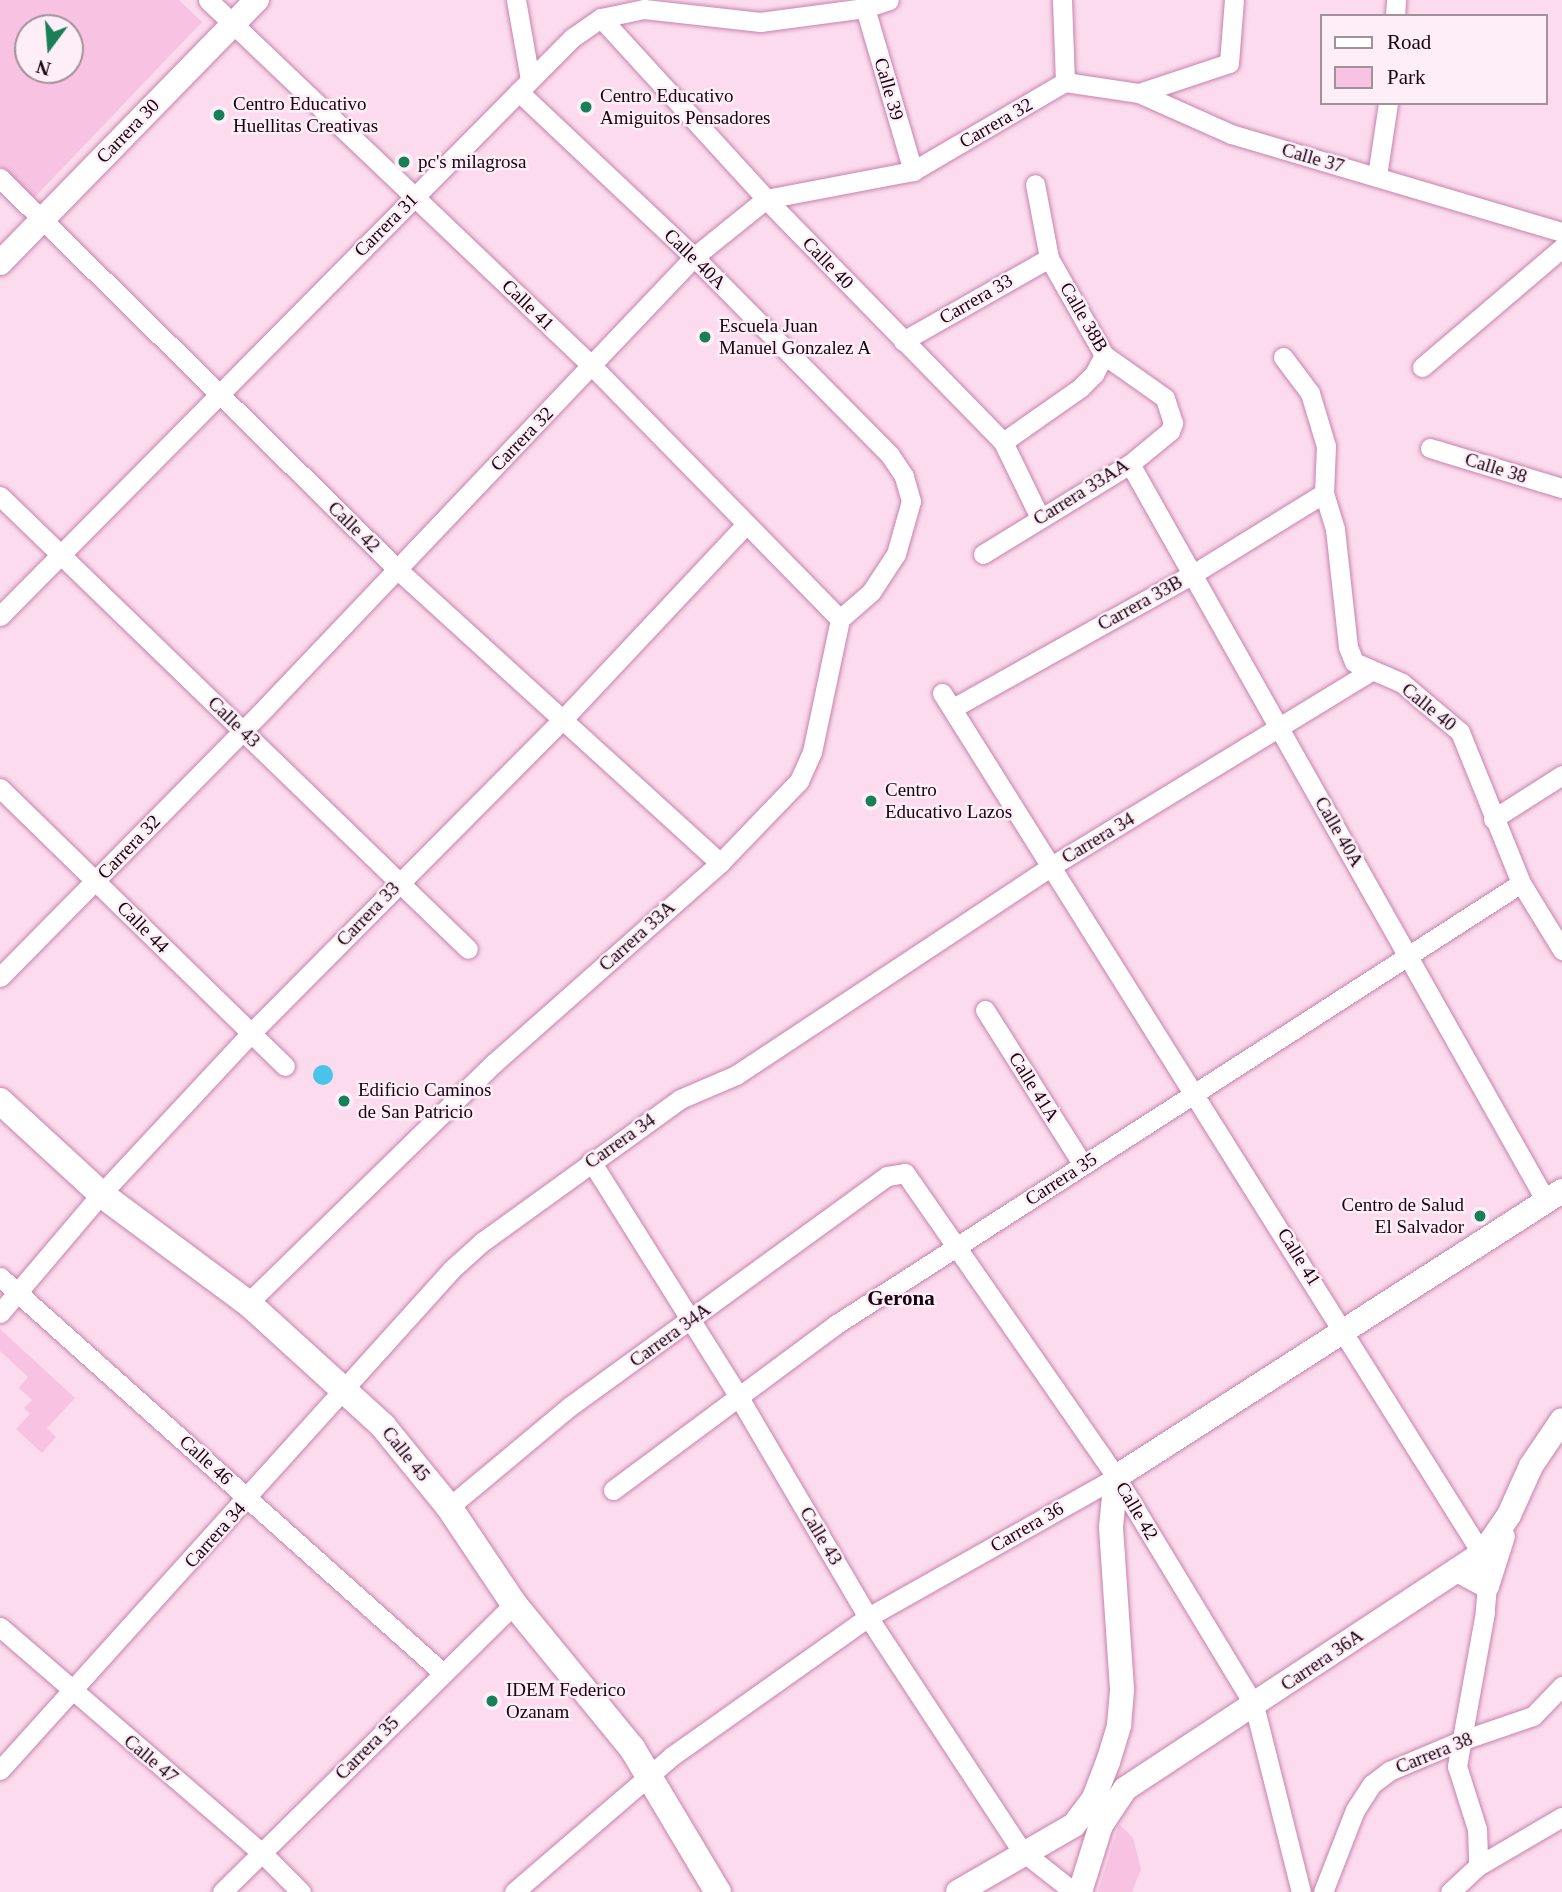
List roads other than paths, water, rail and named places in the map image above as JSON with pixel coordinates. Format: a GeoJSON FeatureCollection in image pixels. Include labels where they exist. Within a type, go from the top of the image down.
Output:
{"type":"FeatureCollection","features":[{"type":"Feature","properties":{"kind":"main road","name":"Calle 45"},"geometry":{"type":"LineString","coordinates":[[0,1101],[101,1194],[248,1303],[383,1426],[449,1507],[514,1605],[649,1775],[718,1892]]}},
{"type":"Feature","properties":{"kind":"street","name":"Calle 41"},"geometry":{"type":"LineString","coordinates":[[208,0],[592,366],[840,619]]}},
{"type":"Feature","properties":{"kind":"street","name":"Carrera 30"},"geometry":{"type":"LineString","coordinates":[[0,263],[257,0]]}},
{"type":"Feature","properties":{"kind":"street"},"geometry":{"type":"LineString","coordinates":[[516,0],[524,85]]}},
{"type":"Feature","properties":{"kind":"street","name":"Carrera 31"},"geometry":{"type":"LineString","coordinates":[[0,616],[58,554],[572,38],[601,18],[644,5],[760,22],[865,8],[889,0]]}},
{"type":"Feature","properties":{"kind":"street"},"geometry":{"type":"LineString","coordinates":[[1062,0],[1065,82]]}},
{"type":"Feature","properties":{"kind":"street"},"geometry":{"type":"LineString","coordinates":[[1139,93],[1229,63],[1234,0]]}},
{"type":"Feature","properties":{"kind":"street","name":"Calle 39"},"geometry":{"type":"LineString","coordinates":[[865,8],[913,171]]}},
{"type":"Feature","properties":{"kind":"street","name":"Calle 40"},"geometry":{"type":"LineString","coordinates":[[601,18],[766,199],[1003,442],[1040,517]]}},
{"type":"Feature","properties":{"kind":"street","name":"Calle 37"},"geometry":{"type":"LineString","coordinates":[[1065,82],[1139,93],[1231,134],[1562,232]]}},
{"type":"Feature","properties":{"kind":"street","name":"Carrera 32"},"geometry":{"type":"LineString","coordinates":[[0,977],[243,729],[694,257],[766,199],[913,171],[1065,82]]}},
{"type":"Feature","properties":{"kind":"street","name":"Calle 40A"},"geometry":{"type":"LineString","coordinates":[[524,85],[890,455],[904,476],[911,501],[896,554],[871,592],[840,619]]}},
{"type":"Feature","properties":{"kind":"street"},"geometry":{"type":"LineString","coordinates":[[1377,176],[1388,105]]}},
{"type":"Feature","properties":{"kind":"street","name":"Calle 42"},"geometry":{"type":"LineString","coordinates":[[0,178],[397,569],[564,718],[720,863]]}},
{"type":"Feature","properties":{"kind":"street","name":"Calle 38B"},"geometry":{"type":"LineString","coordinates":[[1035,184],[1049,258],[1104,355],[1165,398],[1173,423]]}},
{"type":"Feature","properties":{"kind":"street"},"geometry":{"type":"LineString","coordinates":[[1422,367],[1562,248]]}},
{"type":"Feature","properties":{"kind":"street","name":"Carrera 33"},"geometry":{"type":"LineString","coordinates":[[903,341],[1049,258]]}},
{"type":"Feature","properties":{"kind":"street"},"geometry":{"type":"LineString","coordinates":[[1003,442],[1080,388],[1094,374],[1104,355]]}},
{"type":"Feature","properties":{"kind":"street"},"geometry":{"type":"LineString","coordinates":[[1283,357],[1310,393],[1319,416],[1326,446],[1324,493],[1335,529],[1348,647],[1354,662],[1370,672]]}},
{"type":"Feature","properties":{"kind":"street","name":"Carrera 33AA"},"geometry":{"type":"LineString","coordinates":[[983,554],[1130,464],[1170,431],[1173,423]]}},
{"type":"Feature","properties":{"kind":"street","name":"Calle 38"},"geometry":{"type":"LineString","coordinates":[[1430,448],[1562,488]]}},
{"type":"Feature","properties":{"kind":"street","name":"Calle 40A"},"geometry":{"type":"LineString","coordinates":[[1130,464],[1410,957],[1554,1196]]}},
{"type":"Feature","properties":{"kind":"street","name":"Carrera 33B"},"geometry":{"type":"LineString","coordinates":[[947,701],[1193,574],[1324,493]]}},
{"type":"Feature","properties":{"kind":"street","name":"Calle 43"},"geometry":{"type":"LineString","coordinates":[[0,496],[468,949]]}},
{"type":"Feature","properties":{"kind":"street","name":"Carrera 33"},"geometry":{"type":"LineString","coordinates":[[0,1313],[101,1194],[251,1033],[398,882],[564,718],[746,524]]}},
{"type":"Feature","properties":{"kind":"street","name":"Carrera 33A"},"geometry":{"type":"LineString","coordinates":[[248,1303],[494,1063],[720,863],[799,781],[812,752],[840,619]]}},
{"type":"Feature","properties":{"kind":"street","name":"Calle 40"},"geometry":{"type":"LineString","coordinates":[[1370,672],[1402,682],[1460,732],[1521,883],[1562,950]]}},
{"type":"Feature","properties":{"kind":"street","name":"Carrera 34"},"geometry":{"type":"LineString","coordinates":[[0,1770],[74,1694],[452,1269],[591,1161],[680,1099],[736,1075],[1050,867],[1370,672]]}},
{"type":"Feature","properties":{"kind":"street","name":"Calle 41"},"geometry":{"type":"LineString","coordinates":[[947,701],[1345,1331],[1482,1554],[1487,1586],[1460,1741],[1459,1783],[1470,1801],[1477,1829],[1478,1866]]}},
{"type":"Feature","properties":{"kind":"street"},"geometry":{"type":"LineString","coordinates":[[1493,819],[1562,775]]}},
{"type":"Feature","properties":{"kind":"street","name":"Calle 44"},"geometry":{"type":"LineString","coordinates":[[0,788],[285,1066]]}},
{"type":"Feature","properties":{"kind":"street","name":"Carrera 35"},"geometry":{"type":"LineString","coordinates":[[613,1490],[737,1394],[958,1245],[1410,957],[1521,883]]}},
{"type":"Feature","properties":{"kind":"street","name":"Calle 41A"},"geometry":{"type":"LineString","coordinates":[[985,1010],[1083,1165]]}},
{"type":"Feature","properties":{"kind":"street","name":"Calle 43"},"geometry":{"type":"LineString","coordinates":[[591,1161],[737,1394],[868,1617],[1022,1851],[1074,1892]]}},
{"type":"Feature","properties":{"kind":"street","name":"Calle 42"},"geometry":{"type":"LineString","coordinates":[[897,1171],[911,1177],[1116,1477],[1254,1705],[1301,1892]]}},
{"type":"Feature","properties":{"kind":"street","name":"Carrera 34A"},"geometry":{"type":"LineString","coordinates":[[449,1507],[569,1407],[897,1171]]}},
{"type":"Feature","properties":{"kind":"street","name":"Carrera 36"},"geometry":{"type":"LineString","coordinates":[[514,1892],[649,1775],[868,1617],[1116,1477],[1554,1196]]}},
{"type":"Feature","properties":{"kind":"street","name":"Calle 46"},"geometry":{"type":"LineString","coordinates":[[0,1277],[442,1672]]}},
{"type":"Feature","properties":{"kind":"street","name":"Carrera 36A"},"geometry":{"type":"LineString","coordinates":[[1080,1892],[1101,1825],[1125,1789],[1482,1554],[1509,1515],[1531,1466],[1562,1420]]}},
{"type":"Feature","properties":{"kind":"street"},"geometry":{"type":"LineString","coordinates":[[958,1892],[1085,1815],[1119,1725],[1122,1689],[1111,1527],[1116,1477]]}},
{"type":"Feature","properties":{"kind":"street"},"geometry":{"type":"LineString","coordinates":[[1457,1570],[1487,1586],[1509,1515]]}},
{"type":"Feature","properties":{"kind":"street","name":"Carrera 35"},"geometry":{"type":"LineString","coordinates":[[222,1892],[442,1672],[514,1605]]}},
{"type":"Feature","properties":{"kind":"street","name":"Calle 47"},"geometry":{"type":"LineString","coordinates":[[0,1627],[74,1694],[262,1853],[301,1892]]}},
{"type":"Feature","properties":{"kind":"street","name":"Carrera 38"},"geometry":{"type":"LineString","coordinates":[[1323,1892],[1354,1810],[1372,1784],[1389,1771],[1460,1741],[1533,1716],[1562,1686]]}},
{"type":"Feature","properties":{"kind":"street"},"geometry":{"type":"LineString","coordinates":[[1450,1892],[1478,1866],[1562,1817]]}},
{"type":"Feature","properties":{"kind":"water"},"geometry":{"type":"Polygon","coordinates":[[[319,1065],[327,1065],[333,1075],[327,1085],[319,1085],[313,1079],[313,1071],[319,1065]]]}},
{"type":"Feature","properties":{"kind":"place","name":"Centro Educativo Amiguitos Pensadores"},"geometry":{"type":"Point","coordinates":[586,107]}},
{"type":"Feature","properties":{"kind":"place","name":"Centro Educativo Huellitas Creativas"},"geometry":{"type":"Point","coordinates":[219,115]}},
{"type":"Feature","properties":{"kind":"place","name":"pc's milagrosa"},"geometry":{"type":"Point","coordinates":[404,162]}},
{"type":"Feature","properties":{"kind":"place","name":"Escuela Juan Manuel Gonzalez A"},"geometry":{"type":"Point","coordinates":[705,337]}},
{"type":"Feature","properties":{"kind":"place","name":"Centro Educativo Lazos"},"geometry":{"type":"Point","coordinates":[871,801]}},
{"type":"Feature","properties":{"kind":"place","name":"Edificio Caminos de San Patricio"},"geometry":{"type":"Point","coordinates":[344,1101]}},
{"type":"Feature","properties":{"kind":"place","name":"Centro de Salud El Salvador"},"geometry":{"type":"Point","coordinates":[1480,1216]}},
{"type":"Feature","properties":{"kind":"place","name":"IDEM Federico Ozanam"},"geometry":{"type":"Point","coordinates":[492,1701]}},
{"type":"Feature","properties":{"kind":"district","name":"Gerona"},"geometry":{"type":"Point","coordinates":[901,1298]}}]}
